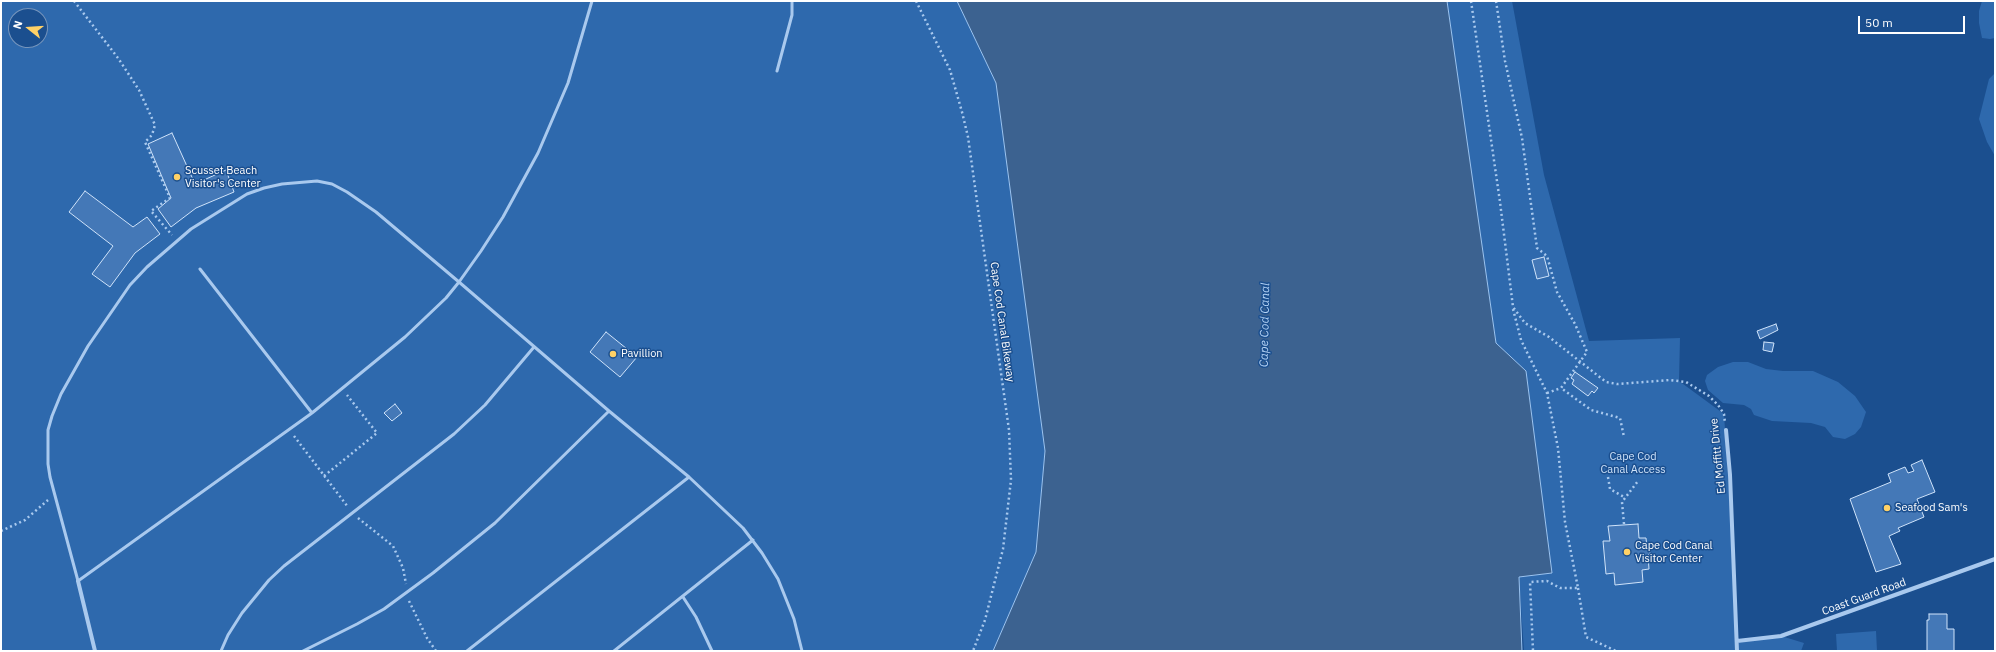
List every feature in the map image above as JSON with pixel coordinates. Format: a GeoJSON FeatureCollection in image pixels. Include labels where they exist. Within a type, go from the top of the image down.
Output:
{"type":"FeatureCollection","features":[{"type":"Feature","properties":{"kind":"street","name":"Ed Moffitt Drive"},"geometry":{"type":"LineString","coordinates":[[1726,430],[1730,474],[1737,651]]}},
{"type":"Feature","properties":{"kind":"street","name":"Coast Guard Road"},"geometry":{"type":"LineString","coordinates":[[1737,641],[1781,636],[1995,559]]}},
{"type":"Feature","properties":{"kind":"street"},"geometry":{"type":"LineString","coordinates":[[78,581],[95,651]]}},
{"type":"Feature","properties":{"kind":"lane"},"geometry":{"type":"LineString","coordinates":[[592,1],[568,83],[538,153],[502,217],[459,282],[446,298],[420,324],[312,413],[78,581],[48,464],[48,430],[61,394],[88,346],[119,299],[147,267],[176,241],[208,218],[247,194],[276,186],[317,181],[332,184],[362,201],[459,282],[608,411],[689,477],[753,540],[771,566],[786,596],[794,619],[802,651]]}},
{"type":"Feature","properties":{"kind":"lane"},"geometry":{"type":"LineString","coordinates":[[776,71],[792,15],[792,1]]}},
{"type":"Feature","properties":{"kind":"lane"},"geometry":{"type":"LineString","coordinates":[[200,269],[312,413]]}},
{"type":"Feature","properties":{"kind":"lane"},"geometry":{"type":"LineString","coordinates":[[221,651],[228,634],[242,613],[268,580],[437,448],[470,420],[485,405],[534,347]]}},
{"type":"Feature","properties":{"kind":"lane"},"geometry":{"type":"LineString","coordinates":[[303,651],[357,624],[407,592],[495,523],[608,411]]}},
{"type":"Feature","properties":{"kind":"lane"},"geometry":{"type":"LineString","coordinates":[[467,651],[689,477]]}},
{"type":"Feature","properties":{"kind":"lane"},"geometry":{"type":"LineString","coordinates":[[614,651],[753,540]]}},
{"type":"Feature","properties":{"kind":"lane"},"geometry":{"type":"LineString","coordinates":[[683,597],[696,617],[712,651]]}},
{"type":"Feature","properties":{"kind":"path"},"geometry":{"type":"LineString","coordinates":[[74,1],[139,90],[155,125],[152,135],[146,142],[170,198],[151,211],[176,241]]}},
{"type":"Feature","properties":{"kind":"path","name":"Cape Cod Canal Bikeway"},"geometry":{"type":"LineString","coordinates":[[916,1],[950,70],[964,118],[1009,430],[1011,480],[1003,549],[985,620],[973,651]]}},
{"type":"Feature","properties":{"kind":"path"},"geometry":{"type":"LineString","coordinates":[[1471,1],[1500,202],[1513,307],[1521,340],[1547,393],[1558,448],[1565,522],[1586,638],[1616,651]]}},
{"type":"Feature","properties":{"kind":"path"},"geometry":{"type":"LineString","coordinates":[[1496,1],[1505,61],[1522,138],[1536,248],[1546,256],[1557,292],[1587,352],[1561,388],[1547,393]]}},
{"type":"Feature","properties":{"kind":"path","name":"Ed Moffitt Drive"},"geometry":{"type":"LineString","coordinates":[[1513,307],[1525,323],[1549,337],[1606,382],[1617,384],[1670,380],[1686,382],[1709,396],[1718,405],[1724,414],[1726,430]]}},
{"type":"Feature","properties":{"kind":"path"},"geometry":{"type":"LineString","coordinates":[[324,476],[377,433],[342,388]]}},
{"type":"Feature","properties":{"kind":"path"},"geometry":{"type":"LineString","coordinates":[[1561,388],[1591,410],[1620,418],[1624,437]]}},
{"type":"Feature","properties":{"kind":"path"},"geometry":{"type":"LineString","coordinates":[[289,430],[352,513],[393,546],[403,568],[410,606],[436,651]]}},
{"type":"Feature","properties":{"kind":"path"},"geometry":{"type":"LineString","coordinates":[[1608,477],[1610,489],[1624,497]]}},
{"type":"Feature","properties":{"kind":"path"},"geometry":{"type":"LineString","coordinates":[[1624,524],[1622,502],[1624,497],[1638,481]]}},
{"type":"Feature","properties":{"kind":"path"},"geometry":{"type":"LineString","coordinates":[[1,531],[25,520],[37,512],[46,504],[54,491]]}},
{"type":"Feature","properties":{"kind":"path"},"geometry":{"type":"LineString","coordinates":[[1532,651],[1530,582],[1547,581],[1560,588],[1578,588]]}},
{"type":"Feature","properties":{"kind":"green space"},"geometry":{"type":"Polygon","coordinates":[[[1,1],[957,1],[996,83],[1045,451],[1036,552],[993,651],[1,651],[1,1]]]}},
{"type":"Feature","properties":{"kind":"green space","name":"Cape Cod Canal Access"},"geometry":{"type":"Polygon","coordinates":[[[1447,1],[1512,1],[1544,175],[1589,341],[1680,338],[1679,381],[1724,414],[1733,550],[1737,641],[1781,636],[1804,643],[1801,651],[1524,651],[1519,577],[1552,573],[1526,371],[1496,343],[1447,1]]]}},
{"type":"Feature","properties":{"kind":"green space"},"geometry":{"type":"Polygon","coordinates":[[[1982,1],[1995,1],[1995,38],[1982,38],[1979,23],[1979,11],[1982,1]]]}},
{"type":"Feature","properties":{"kind":"green space"},"geometry":{"type":"Polygon","coordinates":[[[1995,73],[1995,156],[1987,142],[1979,119],[1989,79],[1995,73]]]}},
{"type":"Feature","properties":{"kind":"green space"},"geometry":{"type":"Polygon","coordinates":[[[1733,362],[1748,362],[1766,369],[1783,371],[1813,371],[1838,382],[1855,396],[1866,412],[1861,427],[1855,434],[1845,439],[1833,437],[1825,427],[1811,423],[1772,421],[1754,415],[1751,409],[1744,405],[1723,403],[1708,390],[1705,381],[1707,375],[1718,367],[1733,362]]]}},
{"type":"Feature","properties":{"kind":"green space"},"geometry":{"type":"Polygon","coordinates":[[[1876,631],[1877,651],[1837,651],[1836,634],[1876,631]]]}},
{"type":"Feature","properties":{"kind":"water","name":"Cape Cod Canal"},"geometry":{"type":"Polygon","coordinates":[[[957,1],[1447,1],[1496,343],[1526,371],[1552,573],[1519,577],[1522,651],[993,651],[1036,552],[1045,451],[996,83],[957,1]]]}},
{"type":"Feature","properties":{"kind":"building","name":"Scusset Beach Visitor's Center"},"geometry":{"type":"Polygon","coordinates":[[[172,133],[195,184],[226,170],[234,192],[196,208],[171,227],[158,209],[171,198],[148,144],[172,133]]]}},
{"type":"Feature","properties":{"kind":"building"},"geometry":{"type":"Polygon","coordinates":[[[85,191],[133,227],[147,217],[160,234],[135,253],[110,287],[92,274],[113,246],[69,212],[85,191]]]}},
{"type":"Feature","properties":{"kind":"building"},"geometry":{"type":"Polygon","coordinates":[[[1544,257],[1549,276],[1537,279],[1532,260],[1544,257]]]}},
{"type":"Feature","properties":{"kind":"building"},"geometry":{"type":"Polygon","coordinates":[[[1776,324],[1778,330],[1760,339],[1757,331],[1776,324]]]}},
{"type":"Feature","properties":{"kind":"building","name":"Pavillion"},"geometry":{"type":"Polygon","coordinates":[[[606,332],[637,357],[620,377],[590,352],[606,332]]]}},
{"type":"Feature","properties":{"kind":"building"},"geometry":{"type":"Polygon","coordinates":[[[1764,342],[1774,343],[1772,352],[1763,350],[1764,342]]]}},
{"type":"Feature","properties":{"kind":"building"},"geometry":{"type":"Polygon","coordinates":[[[1575,372],[1598,388],[1594,393],[1592,391],[1588,396],[1572,384],[1574,380],[1571,378],[1575,372]]]}},
{"type":"Feature","properties":{"kind":"building"},"geometry":{"type":"Polygon","coordinates":[[[395,404],[402,413],[392,421],[384,413],[395,404]]]}},
{"type":"Feature","properties":{"kind":"building","name":"Seafood Sam's"},"geometry":{"type":"Polygon","coordinates":[[[1922,460],[1935,492],[1917,499],[1924,517],[1898,528],[1900,531],[1889,536],[1901,564],[1876,572],[1850,499],[1891,482],[1888,474],[1905,467],[1908,473],[1914,471],[1911,465],[1922,460]]]}},
{"type":"Feature","properties":{"kind":"building","name":"Cape Cod Canal Visitor Center"},"geometry":{"type":"Polygon","coordinates":[[[1638,524],[1639,538],[1646,538],[1647,548],[1650,548],[1650,555],[1648,555],[1649,569],[1642,570],[1643,582],[1615,585],[1614,573],[1606,574],[1603,541],[1610,541],[1608,526],[1638,524]]]}},
{"type":"Feature","properties":{"kind":"building"},"geometry":{"type":"Polygon","coordinates":[[[1929,614],[1947,614],[1947,629],[1954,629],[1954,651],[1927,651],[1927,620],[1929,620],[1929,614]]]}},
{"type":"Feature","properties":{"kind":"place","name":"Scusset Beach Visitor's Center"},"geometry":{"type":"Point","coordinates":[177,177]}},
{"type":"Feature","properties":{"kind":"place","name":"Pavillion"},"geometry":{"type":"Point","coordinates":[613,354]}},
{"type":"Feature","properties":{"kind":"place","name":"Seafood Sam's"},"geometry":{"type":"Point","coordinates":[1887,508]}},
{"type":"Feature","properties":{"kind":"place","name":"Cape Cod Canal Visitor Center"},"geometry":{"type":"Point","coordinates":[1627,552]}}]}
